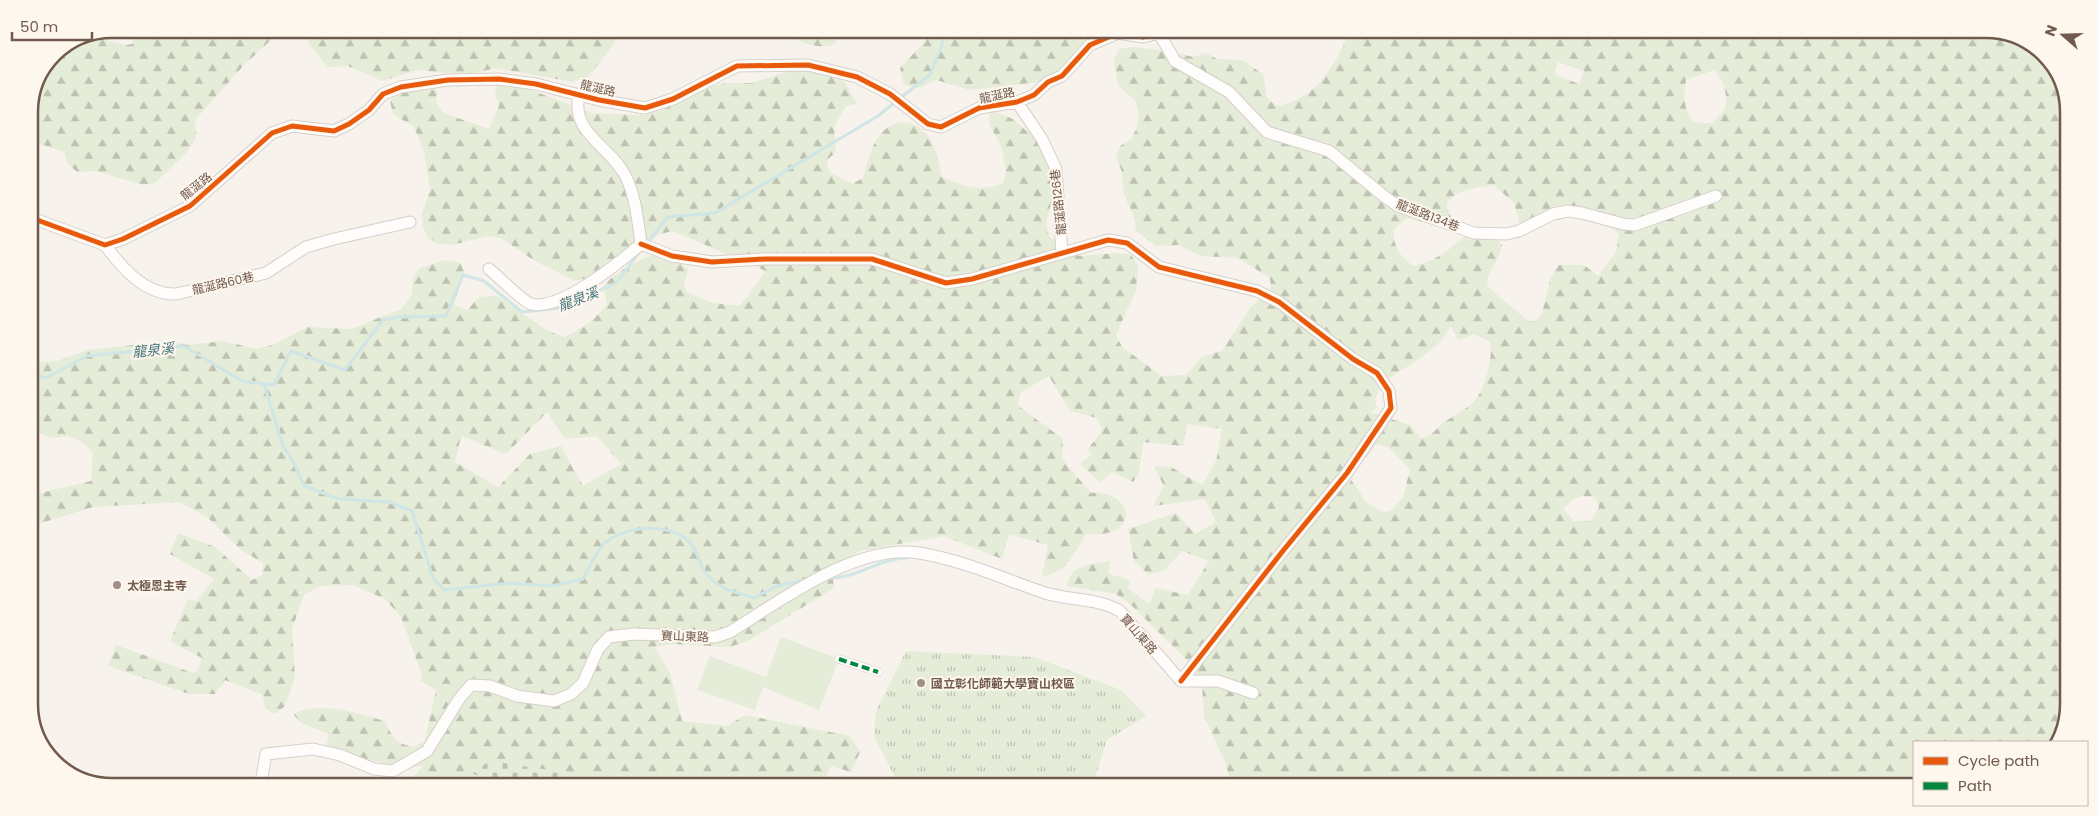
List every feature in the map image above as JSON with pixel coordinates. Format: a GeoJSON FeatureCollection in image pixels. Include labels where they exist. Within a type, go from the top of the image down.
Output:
{"type":"FeatureCollection","features":[{"type":"Feature","properties":{"kind":"street","name":"龍涎路"},"geometry":{"type":"LineString","coordinates":[[105,245],[123,240],[190,206],[272,133],[292,126],[334,131],[349,124],[369,110],[383,94],[401,87],[448,80],[498,79],[536,84],[599,100],[645,108],[673,99],[737,66],[808,65],[858,77],[890,94],[928,124],[941,127],[979,108],[1018,102],[1034,95],[1048,82],[1062,76],[1090,45],[1108,38]]}},
{"type":"Feature","properties":{"kind":"street","name":"龍涎路134巷"},"geometry":{"type":"LineString","coordinates":[[1165,38],[1175,61],[1229,92],[1267,132],[1329,151],[1398,206],[1474,233],[1506,234],[1519,231],[1554,214],[1567,211],[1635,225],[1716,196]]}},
{"type":"Feature","properties":{"kind":"street"},"geometry":{"type":"LineString","coordinates":[[579,94],[579,116],[588,135],[606,150],[625,176],[637,212],[641,244]]}},
{"type":"Feature","properties":{"kind":"street","name":"龍涎路126巷"},"geometry":{"type":"LineString","coordinates":[[1018,102],[1042,139],[1056,169],[1062,253]]}},
{"type":"Feature","properties":{"kind":"street"},"geometry":{"type":"LineString","coordinates":[[38,220],[105,245]]}},
{"type":"Feature","properties":{"kind":"street","name":"龍涎路60巷"},"geometry":{"type":"LineString","coordinates":[[105,245],[121,267],[149,288],[166,294],[176,294],[266,273],[306,247],[334,238],[410,222]]}},
{"type":"Feature","properties":{"kind":"street"},"geometry":{"type":"LineString","coordinates":[[641,244],[672,256],[712,262],[766,259],[872,259],[946,283],[972,279],[1108,240],[1127,243],[1159,267],[1257,291],[1279,302],[1353,360],[1377,373],[1389,391],[1391,408],[1347,473],[1282,552],[1181,681]]}},
{"type":"Feature","properties":{"kind":"street"},"geometry":{"type":"LineString","coordinates":[[489,269],[529,303],[541,305],[576,291],[614,267],[641,244]]}},
{"type":"Feature","properties":{"kind":"street","name":"寶山東路"},"geometry":{"type":"LineString","coordinates":[[262,778],[266,754],[313,749],[340,755],[374,769],[393,772],[428,751],[459,699],[471,685],[490,686],[517,696],[554,700],[571,694],[583,683],[598,649],[609,637],[634,634],[715,637],[730,632],[809,582],[855,562],[888,552],[917,553],[953,560],[1046,593],[1108,604],[1120,611],[1181,681]]}},
{"type":"Feature","properties":{"kind":"street"},"geometry":{"type":"LineString","coordinates":[[839,659],[878,672]]}},
{"type":"Feature","properties":{"kind":"street"},"geometry":{"type":"LineString","coordinates":[[1181,681],[1218,681],[1254,693]]}},
{"type":"Feature","properties":{"kind":"green space"},"geometry":{"type":"Polygon","coordinates":[[[135,38],[273,38],[244,65],[195,120],[196,138],[186,153],[155,183],[143,185],[96,171],[77,172],[68,164],[64,152],[38,143],[39,97],[43,83],[59,59],[83,43],[97,39],[126,45],[132,44],[135,38]]]}},
{"type":"Feature","properties":{"kind":"green space"},"geometry":{"type":"Polygon","coordinates":[[[309,38],[615,38],[615,42],[589,76],[573,82],[495,68],[469,75],[417,70],[382,81],[348,66],[328,67],[308,43],[309,38]]]}},
{"type":"Feature","properties":{"kind":"green space"},"geometry":{"type":"Polygon","coordinates":[[[792,38],[837,38],[835,44],[828,46],[814,46],[792,38]]]}},
{"type":"Feature","properties":{"kind":"green space"},"geometry":{"type":"Polygon","coordinates":[[[928,38],[1084,38],[1086,45],[1078,60],[1041,82],[970,90],[936,80],[920,88],[904,85],[900,68],[928,38]]]}},
{"type":"Feature","properties":{"kind":"green space"},"geometry":{"type":"Polygon","coordinates":[[[1346,38],[1996,38],[2010,41],[2023,47],[2038,58],[2055,83],[2060,107],[2060,704],[2057,728],[2051,741],[1913,741],[1913,778],[1229,778],[1226,764],[1204,716],[1202,685],[1194,667],[1130,604],[1116,594],[1067,586],[1069,579],[1077,569],[1090,564],[1110,561],[1109,574],[1130,580],[1128,588],[1150,605],[1155,588],[1188,595],[1209,561],[1182,551],[1164,571],[1148,574],[1134,561],[1128,529],[1176,513],[1195,534],[1216,522],[1205,499],[1153,506],[1164,486],[1154,466],[1171,467],[1202,485],[1216,461],[1222,429],[1187,424],[1183,446],[1143,442],[1139,473],[1133,482],[1112,472],[1100,482],[1080,464],[1091,455],[1088,449],[1102,431],[1097,418],[1070,411],[1049,376],[1021,392],[1017,405],[1063,439],[1062,459],[1091,493],[1106,494],[1117,499],[1123,506],[1126,515],[1123,523],[1116,530],[1104,534],[1086,534],[1069,561],[1058,571],[1042,577],[1048,545],[1009,534],[1002,559],[944,536],[859,551],[832,572],[834,588],[746,642],[729,647],[673,644],[654,647],[670,673],[682,721],[727,726],[745,715],[850,736],[860,752],[851,772],[831,766],[826,778],[566,778],[562,772],[472,773],[480,776],[480,778],[412,778],[423,766],[398,767],[332,750],[326,747],[329,734],[301,723],[293,714],[316,708],[351,712],[385,721],[393,736],[403,744],[415,747],[425,740],[436,690],[421,681],[422,675],[401,617],[385,599],[353,585],[321,586],[304,595],[292,629],[295,678],[285,706],[275,714],[265,708],[263,695],[225,680],[215,694],[189,694],[108,666],[116,645],[193,673],[198,670],[202,658],[170,641],[188,599],[197,601],[214,579],[170,554],[178,533],[215,547],[252,580],[262,575],[263,563],[241,550],[207,517],[179,502],[93,507],[38,524],[38,494],[91,481],[93,453],[85,444],[69,436],[51,438],[38,432],[38,362],[57,361],[88,350],[169,341],[187,345],[223,341],[257,349],[275,344],[307,327],[351,329],[401,309],[412,295],[413,277],[419,269],[444,260],[461,263],[464,272],[454,305],[467,310],[479,297],[497,296],[548,331],[565,337],[588,323],[607,304],[603,286],[608,281],[632,264],[650,256],[665,254],[677,260],[688,269],[684,286],[688,293],[713,303],[740,306],[766,271],[673,231],[660,234],[630,254],[607,262],[588,278],[575,281],[532,259],[501,238],[488,236],[452,245],[439,244],[428,238],[423,227],[422,214],[430,190],[424,151],[414,127],[393,114],[390,101],[407,91],[417,89],[437,90],[436,103],[443,113],[489,129],[499,106],[495,94],[497,82],[510,82],[592,113],[643,115],[667,108],[700,89],[725,83],[751,83],[800,68],[825,69],[845,83],[857,104],[846,106],[834,127],[836,152],[827,160],[829,172],[852,184],[863,178],[872,150],[882,133],[888,127],[903,122],[918,127],[931,140],[942,177],[957,183],[980,188],[1003,183],[1006,171],[1001,146],[989,124],[990,110],[1013,119],[1031,135],[1043,139],[1055,187],[1046,224],[1049,236],[1068,252],[1080,256],[1118,253],[1131,255],[1138,265],[1136,290],[1116,335],[1122,347],[1162,376],[1186,375],[1203,356],[1222,351],[1251,307],[1271,290],[1270,278],[1238,258],[1201,256],[1179,245],[1156,246],[1136,231],[1124,191],[1121,169],[1116,158],[1120,146],[1131,139],[1137,128],[1139,114],[1136,102],[1118,85],[1114,60],[1119,49],[1132,47],[1170,51],[1193,57],[1206,53],[1217,59],[1242,60],[1263,74],[1267,98],[1277,106],[1303,96],[1314,88],[1331,69],[1346,38]],[[1558,62],[1554,74],[1579,84],[1584,71],[1558,62]],[[1714,70],[1686,80],[1686,108],[1694,122],[1711,124],[1723,112],[1725,107],[1725,90],[1721,78],[1714,70]],[[1494,185],[1467,190],[1455,195],[1446,205],[1453,221],[1449,229],[1407,218],[1394,229],[1394,241],[1404,258],[1413,266],[1437,257],[1471,231],[1496,238],[1502,245],[1499,256],[1489,275],[1487,286],[1528,321],[1536,321],[1542,314],[1550,280],[1558,265],[1584,265],[1598,276],[1616,252],[1619,235],[1600,216],[1583,214],[1521,228],[1514,203],[1494,185]],[[1451,326],[1442,340],[1421,358],[1383,382],[1375,399],[1377,408],[1369,412],[1410,425],[1421,438],[1431,434],[1477,398],[1488,371],[1491,355],[1490,342],[1475,334],[1458,340],[1451,326]],[[547,412],[506,454],[461,436],[455,462],[498,487],[530,454],[561,446],[583,486],[621,464],[597,436],[565,439],[547,412]],[[1376,444],[1367,457],[1356,454],[1349,477],[1367,503],[1383,512],[1390,511],[1403,498],[1410,469],[1388,447],[1376,444]],[[1582,496],[1572,500],[1563,509],[1574,521],[1591,521],[1599,507],[1595,497],[1582,496]]]}},
{"type":"Feature","properties":{"kind":"green space"},"geometry":{"type":"Polygon","coordinates":[[[781,637],[839,659],[819,710],[763,687],[755,710],[697,690],[710,656],[766,677],[781,637]]]}},
{"type":"Feature","properties":{"kind":"green space"},"geometry":{"type":"Polygon","coordinates":[[[906,651],[1034,657],[1121,690],[1146,716],[1107,740],[1095,778],[895,778],[874,736],[876,711],[906,651]]]}},
{"type":"Feature","properties":{"kind":"green space"},"geometry":{"type":"Polygon","coordinates":[[[490,761],[562,772],[566,778],[480,778],[480,776],[471,773],[490,761]]]}},
{"type":"Feature","properties":{"kind":"waterway","name":"龍泉溪"},"geometry":{"type":"LineString","coordinates":[[900,98],[930,75],[943,38]]}},
{"type":"Feature","properties":{"kind":"waterway","name":"龍泉溪"},"geometry":{"type":"LineString","coordinates":[[647,244],[667,217],[715,213],[878,116],[895,102]]}},
{"type":"Feature","properties":{"kind":"waterway","name":"龍泉溪"},"geometry":{"type":"LineString","coordinates":[[38,375],[46,378],[87,356],[184,346],[242,381],[274,385],[291,351],[345,370],[383,320],[399,317],[446,316],[463,275],[484,281],[522,312],[560,308],[616,283],[641,250]]}},
{"type":"Feature","properties":{"kind":"waterway"},"geometry":{"type":"LineString","coordinates":[[264,384],[283,446],[293,461],[304,486],[339,499],[390,502],[412,511],[433,578],[444,590],[510,583],[552,586],[583,579],[599,550],[610,539],[631,531],[655,528],[667,530],[690,542],[710,578],[721,586],[740,594],[754,598],[777,586],[805,580]]}},
{"type":"Feature","properties":{"kind":"waterway"},"geometry":{"type":"LineString","coordinates":[[828,578],[848,575],[896,559],[906,558]]}},
{"type":"Feature","properties":{"kind":"marked path"},"geometry":{"type":"LineString","coordinates":[[839,659],[878,672]]}},
{"type":"Feature","properties":{"kind":"cycle path"},"geometry":{"type":"LineString","coordinates":[[38,220],[105,245],[123,239],[190,206],[272,133],[292,126],[334,131],[349,124],[369,110],[383,94],[401,87],[448,80],[499,79],[536,84],[599,100],[645,108],[673,99],[737,66],[808,65],[857,77],[890,94],[928,124],[941,127],[979,108],[1017,102],[1034,95],[1048,82],[1062,76],[1090,45],[1106,38]]}},
{"type":"Feature","properties":{"kind":"cycle path"},"geometry":{"type":"LineString","coordinates":[[641,244],[672,256],[712,262],[766,259],[872,259],[946,283],[972,279],[1108,240],[1127,243],[1159,267],[1257,291],[1279,302],[1353,359],[1377,373],[1389,391],[1391,408],[1347,473],[1282,552],[1181,681]]}},
{"type":"Feature","properties":{"kind":"place","name":"太極恩主寺"},"geometry":{"type":"Point","coordinates":[117,585]}},
{"type":"Feature","properties":{"kind":"place","name":"國立彰化師範大學寶山校區"},"geometry":{"type":"Point","coordinates":[921,683]}}]}
